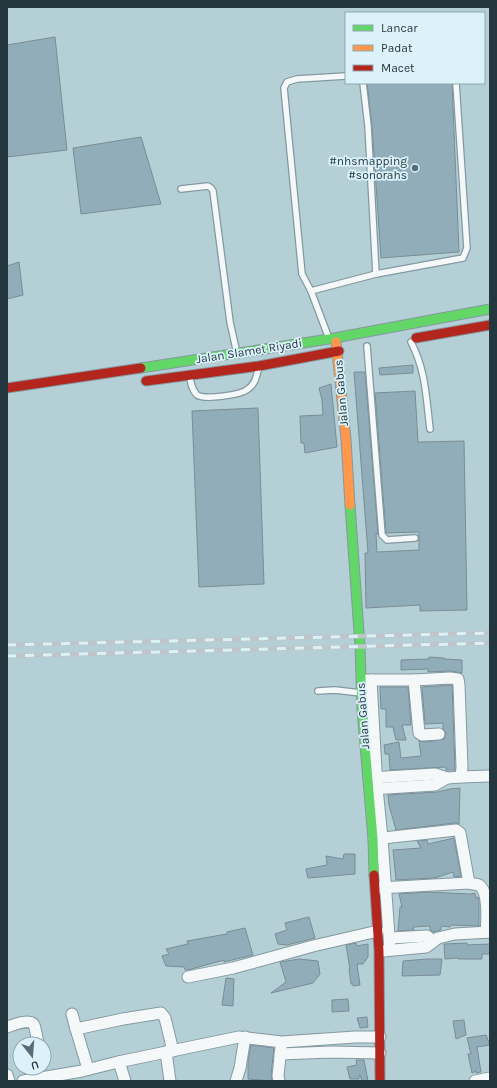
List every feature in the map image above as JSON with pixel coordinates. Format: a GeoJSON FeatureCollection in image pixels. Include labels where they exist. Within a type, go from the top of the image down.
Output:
{"type":"FeatureCollection","features":[{"type":"Feature","properties":{"kind":"main road","name":"Jalan Slamet Riyadi"},"geometry":{"type":"LineString","coordinates":[[7,388],[332,339],[487,310]]}},
{"type":"Feature","properties":{"kind":"main road"},"geometry":{"type":"LineString","coordinates":[[406,340],[489,325]]}},
{"type":"Feature","properties":{"kind":"main road","name":"Jalan Gabus"},"geometry":{"type":"LineString","coordinates":[[332,339],[341,351],[340,386],[346,439],[360,646],[366,680],[361,694],[373,783]]}},
{"type":"Feature","properties":{"kind":"main road","name":"Jalan Slamet Riyadi"},"geometry":{"type":"LineString","coordinates":[[134,382],[259,366],[341,351]]}},
{"type":"Feature","properties":{"kind":"main road"},"geometry":{"type":"LineString","coordinates":[[380,888],[378,931],[386,946],[380,1037],[380,1081]]}},
{"type":"Feature","properties":{"kind":"street"},"geometry":{"type":"LineString","coordinates":[[380,888],[469,883],[479,886],[483,891],[487,911],[488,932],[455,934],[438,938],[433,941],[427,936],[386,946],[380,888],[366,680],[458,679],[460,691],[461,777]]}},
{"type":"Feature","properties":{"kind":"street"},"geometry":{"type":"LineString","coordinates":[[414,680],[419,733],[422,735],[439,734]]}},
{"type":"Feature","properties":{"kind":"street"},"geometry":{"type":"LineString","coordinates":[[373,783],[435,774],[447,778],[490,776]]}},
{"type":"Feature","properties":{"kind":"street"},"geometry":{"type":"LineString","coordinates":[[377,838],[456,830],[460,833],[469,883]]}},
{"type":"Feature","properties":{"kind":"street"},"geometry":{"type":"LineString","coordinates":[[188,977],[233,968],[313,946],[378,931]]}},
{"type":"Feature","properties":{"kind":"street"},"geometry":{"type":"LineString","coordinates":[[76,1029],[122,1019],[161,1013],[164,1018],[170,1052],[170,1081]]}},
{"type":"Feature","properties":{"kind":"street"},"geometry":{"type":"LineString","coordinates":[[72,1014],[85,1074]]}},
{"type":"Feature","properties":{"kind":"street"},"geometry":{"type":"LineString","coordinates":[[7,1027],[27,1022],[32,1023],[34,1025],[36,1036]]}},
{"type":"Feature","properties":{"kind":"street"},"geometry":{"type":"LineString","coordinates":[[52,1072],[85,1074],[119,1062],[239,1037],[282,1042],[356,1037],[380,1037]]}},
{"type":"Feature","properties":{"kind":"street"},"geometry":{"type":"LineString","coordinates":[[236,1081],[240,1068],[245,1037]]}},
{"type":"Feature","properties":{"kind":"street"},"geometry":{"type":"LineString","coordinates":[[279,1081],[278,1076],[282,1042]]}},
{"type":"Feature","properties":{"kind":"street"},"geometry":{"type":"LineString","coordinates":[[280,1054],[331,1052],[380,1053]]}},
{"type":"Feature","properties":{"kind":"street"},"geometry":{"type":"LineString","coordinates":[[119,1062],[126,1081]]}},
{"type":"Feature","properties":{"kind":"street"},"geometry":{"type":"LineString","coordinates":[[7,1075],[9,1081]]}},
{"type":"Feature","properties":{"kind":"street"},"geometry":{"type":"LineString","coordinates":[[23,1081],[35,1076]]}},
{"type":"Feature","properties":{"kind":"street"},"geometry":{"type":"LineString","coordinates":[[475,1081],[490,1078]]}},
{"type":"Feature","properties":{"kind":"lane"},"geometry":{"type":"LineString","coordinates":[[332,339],[311,291],[306,285],[302,269],[284,88],[287,82],[297,79],[345,76]]}},
{"type":"Feature","properties":{"kind":"lane"},"geometry":{"type":"LineString","coordinates":[[363,84],[368,126],[376,274]]}},
{"type":"Feature","properties":{"kind":"lane"},"geometry":{"type":"LineString","coordinates":[[311,291],[376,274],[463,258],[466,254],[456,84]]}},
{"type":"Feature","properties":{"kind":"lane"},"geometry":{"type":"LineString","coordinates":[[180,189],[208,186],[213,191],[230,322],[237,353]]}},
{"type":"Feature","properties":{"kind":"lane"},"geometry":{"type":"LineString","coordinates":[[406,340],[419,357],[423,373],[430,429]]}},
{"type":"Feature","properties":{"kind":"lane"},"geometry":{"type":"LineString","coordinates":[[367,346],[382,535],[387,540],[415,538]]}},
{"type":"Feature","properties":{"kind":"lane"},"geometry":{"type":"LineString","coordinates":[[189,375],[191,388],[197,395],[203,397],[234,395],[243,392],[252,385],[255,381],[259,366]]}},
{"type":"Feature","properties":{"kind":"lane"},"geometry":{"type":"LineString","coordinates":[[318,691],[335,690],[361,694]]}},
{"type":"Feature","properties":{"kind":"building"},"geometry":{"type":"Polygon","coordinates":[[[55,37],[67,150],[7,157],[7,45],[55,37]]]}},
{"type":"Feature","properties":{"kind":"building","name":"#nhsmapping #sonorahs"},"geometry":{"type":"Polygon","coordinates":[[[367,84],[452,84],[459,252],[381,258],[372,126],[367,84]]]}},
{"type":"Feature","properties":{"kind":"building"},"geometry":{"type":"Polygon","coordinates":[[[141,137],[161,204],[81,214],[73,148],[141,137]]]}},
{"type":"Feature","properties":{"kind":"building"},"geometry":{"type":"Polygon","coordinates":[[[19,262],[23,295],[7,299],[7,266],[19,262]]]}},
{"type":"Feature","properties":{"kind":"building"},"geometry":{"type":"Polygon","coordinates":[[[413,365],[413,373],[380,375],[379,368],[413,365]]]}},
{"type":"Feature","properties":{"kind":"building"},"geometry":{"type":"Polygon","coordinates":[[[354,372],[365,372],[378,534],[376,534],[377,552],[419,550],[419,532],[386,533],[375,393],[415,391],[418,442],[464,441],[467,610],[420,611],[420,605],[366,608],[365,553],[368,553],[354,372]]]}},
{"type":"Feature","properties":{"kind":"building"},"geometry":{"type":"Polygon","coordinates":[[[331,384],[337,447],[305,453],[304,443],[301,443],[300,416],[323,415],[322,400],[319,388],[331,384]]]}},
{"type":"Feature","properties":{"kind":"building"},"geometry":{"type":"Polygon","coordinates":[[[258,408],[264,584],[199,587],[192,411],[258,408]]]}},
{"type":"Feature","properties":{"kind":"building"},"geometry":{"type":"Polygon","coordinates":[[[429,657],[462,660],[462,673],[451,671],[428,672],[428,669],[401,670],[401,660],[429,659],[429,657]]]}},
{"type":"Feature","properties":{"kind":"building"},"geometry":{"type":"Polygon","coordinates":[[[452,685],[455,770],[446,770],[446,767],[390,770],[389,754],[385,754],[384,745],[399,742],[401,758],[421,756],[419,741],[428,742],[444,739],[446,733],[443,729],[443,723],[425,724],[422,687],[452,685]]]}},
{"type":"Feature","properties":{"kind":"building"},"geometry":{"type":"Polygon","coordinates":[[[380,687],[408,687],[411,725],[402,725],[406,740],[396,740],[393,727],[386,727],[386,709],[381,709],[380,687]]]}},
{"type":"Feature","properties":{"kind":"building"},"geometry":{"type":"Polygon","coordinates":[[[460,788],[459,824],[455,823],[396,830],[389,805],[388,795],[437,792],[460,788]]]}},
{"type":"Feature","properties":{"kind":"building"},"geometry":{"type":"Polygon","coordinates":[[[454,838],[461,876],[454,877],[453,872],[435,878],[396,880],[393,850],[421,848],[417,841],[427,840],[428,844],[454,838]]]}},
{"type":"Feature","properties":{"kind":"building"},"geometry":{"type":"Polygon","coordinates":[[[344,854],[355,854],[355,874],[308,878],[306,869],[327,865],[326,856],[343,859],[344,854]]]}},
{"type":"Feature","properties":{"kind":"building"},"geometry":{"type":"Polygon","coordinates":[[[427,892],[475,893],[476,898],[478,897],[479,901],[479,926],[441,926],[441,930],[433,932],[430,930],[430,926],[413,927],[414,930],[398,931],[400,907],[402,907],[399,894],[427,892]]]}},
{"type":"Feature","properties":{"kind":"building"},"geometry":{"type":"Polygon","coordinates":[[[309,917],[315,938],[287,945],[278,944],[275,934],[287,930],[285,923],[309,917]]]}},
{"type":"Feature","properties":{"kind":"building"},"geometry":{"type":"Polygon","coordinates":[[[245,928],[253,955],[224,962],[224,960],[188,970],[185,970],[184,967],[166,966],[162,956],[169,954],[166,949],[188,944],[187,941],[227,934],[227,932],[245,928]]]}},
{"type":"Feature","properties":{"kind":"building"},"geometry":{"type":"Polygon","coordinates":[[[356,943],[357,946],[368,944],[368,957],[363,964],[357,964],[360,985],[353,986],[353,984],[351,984],[346,945],[356,943]]]}},
{"type":"Feature","properties":{"kind":"building"},"geometry":{"type":"Polygon","coordinates":[[[467,943],[467,945],[490,944],[490,954],[482,954],[482,959],[445,959],[444,944],[467,943]]]}},
{"type":"Feature","properties":{"kind":"building"},"geometry":{"type":"Polygon","coordinates":[[[299,959],[318,961],[320,974],[313,983],[271,993],[286,982],[280,962],[299,959]]]}},
{"type":"Feature","properties":{"kind":"building"},"geometry":{"type":"Polygon","coordinates":[[[442,959],[440,975],[402,976],[403,961],[442,959]]]}},
{"type":"Feature","properties":{"kind":"building"},"geometry":{"type":"Polygon","coordinates":[[[226,978],[234,979],[233,1006],[222,1005],[226,978]]]}},
{"type":"Feature","properties":{"kind":"building"},"geometry":{"type":"Polygon","coordinates":[[[348,999],[349,1011],[332,1012],[332,1000],[348,999]]]}},
{"type":"Feature","properties":{"kind":"building"},"geometry":{"type":"Polygon","coordinates":[[[367,1017],[368,1027],[360,1028],[357,1018],[367,1017]]]}},
{"type":"Feature","properties":{"kind":"building"},"geometry":{"type":"Polygon","coordinates":[[[464,1020],[466,1035],[456,1039],[453,1021],[464,1020]]]}},
{"type":"Feature","properties":{"kind":"building"},"geometry":{"type":"Polygon","coordinates":[[[486,1035],[490,1045],[477,1047],[481,1072],[476,1073],[476,1071],[472,1073],[468,1054],[471,1054],[467,1038],[486,1035]]]}},
{"type":"Feature","properties":{"kind":"building"},"geometry":{"type":"Polygon","coordinates":[[[251,1045],[274,1048],[271,1075],[272,1081],[248,1079],[248,1062],[251,1045]]]}},
{"type":"Feature","properties":{"kind":"building"},"geometry":{"type":"Polygon","coordinates":[[[356,1060],[364,1060],[368,1081],[362,1081],[360,1075],[359,1079],[350,1079],[347,1067],[357,1065],[356,1060]]]}},
{"type":"Feature","properties":{"kind":"railway"},"geometry":{"type":"LineString","coordinates":[[7,645],[490,633]]}},
{"type":"Feature","properties":{"kind":"railway"},"geometry":{"type":"LineString","coordinates":[[7,656],[490,643]]}},
{"type":"Feature","properties":{"kind":"traffic: fast"},"geometry":{"type":"LineString","coordinates":[[141,368],[329,339],[490,309]]}},
{"type":"Feature","properties":{"kind":"traffic: fast"},"geometry":{"type":"LineString","coordinates":[[350,505],[360,646],[362,710],[373,839],[374,875]]}},
{"type":"Feature","properties":{"kind":"traffic: slow"},"geometry":{"type":"LineString","coordinates":[[336,342],[346,439],[350,505]]}},
{"type":"Feature","properties":{"kind":"traffic: jam"},"geometry":{"type":"LineString","coordinates":[[416,338],[490,325]]}},
{"type":"Feature","properties":{"kind":"traffic: jam"},"geometry":{"type":"LineString","coordinates":[[146,381],[259,366],[339,351]]}},
{"type":"Feature","properties":{"kind":"traffic: jam"},"geometry":{"type":"LineString","coordinates":[[7,388],[141,368]]}},
{"type":"Feature","properties":{"kind":"traffic: jam"},"geometry":{"type":"LineString","coordinates":[[374,875],[379,951],[380,1081]]}},
{"type":"Feature","properties":{"kind":"place","name":"#nhsmapping #sonorahs"},"geometry":{"type":"Point","coordinates":[415,168]}}]}
